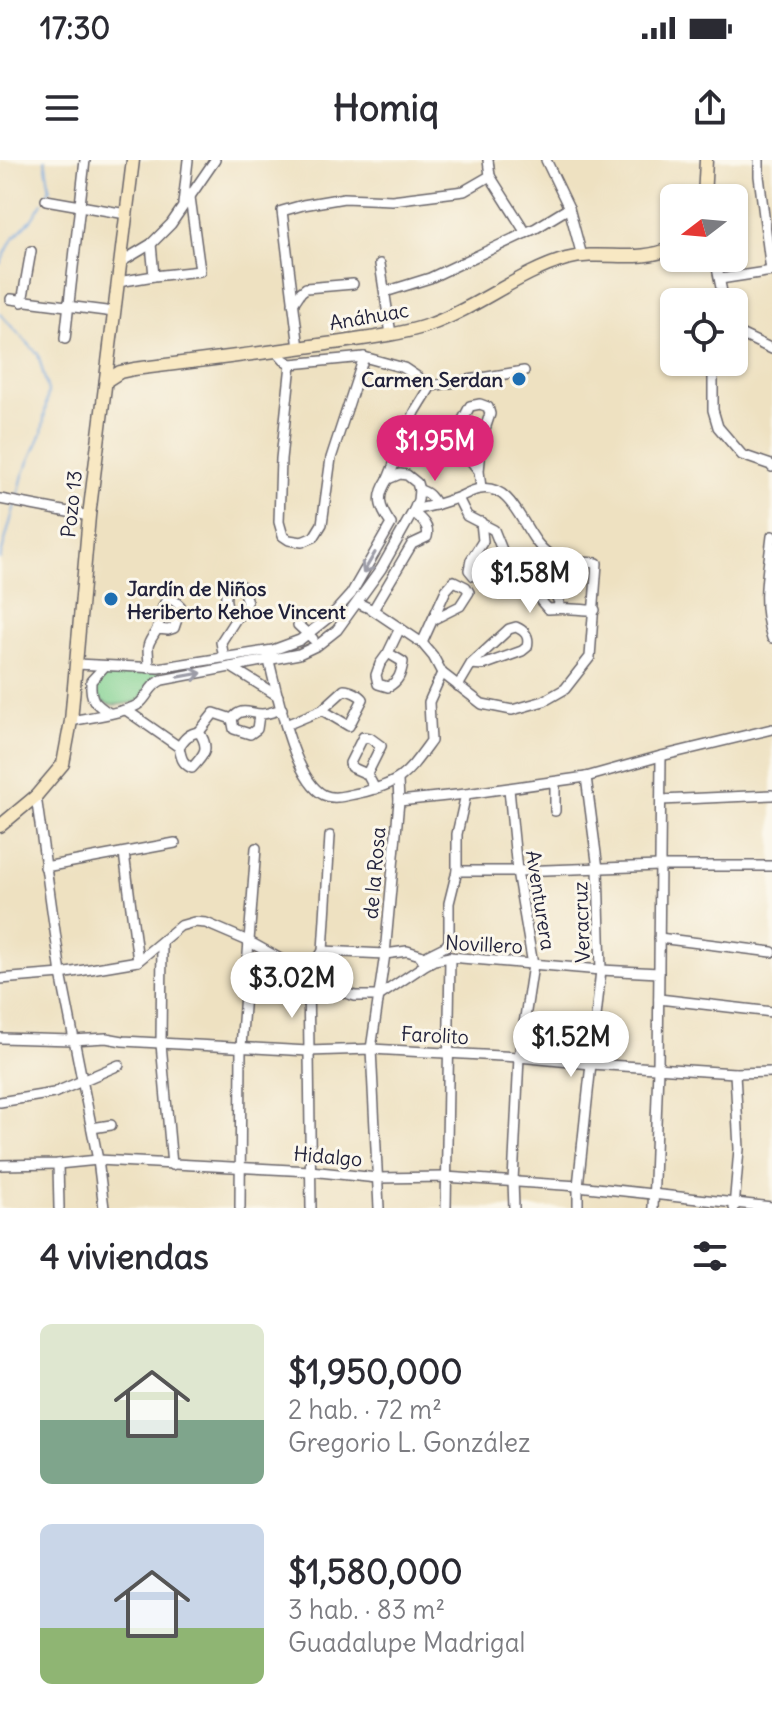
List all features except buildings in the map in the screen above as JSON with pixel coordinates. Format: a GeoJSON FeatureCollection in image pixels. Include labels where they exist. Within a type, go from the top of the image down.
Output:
{"type":"FeatureCollection","features":[{"type":"Feature","properties":{"kind":"main road","name":"Pozo 13"},"geometry":{"type":"LineString","coordinates":[[0,826],[36,796],[63,764],[71,721],[89,516],[133,160]]}},
{"type":"Feature","properties":{"kind":"main road"},"geometry":{"type":"LineString","coordinates":[[705,184],[706,160]]}},
{"type":"Feature","properties":{"kind":"main road","name":"Anáhuac"},"geometry":{"type":"LineString","coordinates":[[106,381],[120,372],[134,369],[277,352],[406,332],[432,324],[564,259],[582,256],[647,257],[660,252]]}},
{"type":"Feature","properties":{"kind":"street"},"geometry":{"type":"LineString","coordinates":[[65,339],[85,160]]}},
{"type":"Feature","properties":{"kind":"street"},"geometry":{"type":"LineString","coordinates":[[182,209],[188,160]]}},
{"type":"Feature","properties":{"kind":"street"},"geometry":{"type":"LineString","coordinates":[[121,262],[151,244],[182,209],[215,160]]}},
{"type":"Feature","properties":{"kind":"street"},"geometry":{"type":"LineString","coordinates":[[488,160],[490,176],[526,233]]}},
{"type":"Feature","properties":{"kind":"street"},"geometry":{"type":"LineString","coordinates":[[546,160],[569,208],[582,256]]}},
{"type":"Feature","properties":{"kind":"street"},"geometry":{"type":"LineString","coordinates":[[720,279],[772,271],[759,160]]}},
{"type":"Feature","properties":{"kind":"street"},"geometry":{"type":"LineString","coordinates":[[299,348],[282,211],[344,198],[392,200],[464,191],[490,176]]}},
{"type":"Feature","properties":{"kind":"street"},"geometry":{"type":"LineString","coordinates":[[118,282],[200,271],[190,197]]}},
{"type":"Feature","properties":{"kind":"street"},"geometry":{"type":"LineString","coordinates":[[46,200],[126,214]]}},
{"type":"Feature","properties":{"kind":"street"},"geometry":{"type":"LineString","coordinates":[[385,292],[430,278],[526,233],[569,208]]}},
{"type":"Feature","properties":{"kind":"street"},"geometry":{"type":"LineString","coordinates":[[151,244],[154,276]]}},
{"type":"Feature","properties":{"kind":"street"},"geometry":{"type":"LineString","coordinates":[[22,302],[31,251]]}},
{"type":"Feature","properties":{"kind":"street"},"geometry":{"type":"LineString","coordinates":[[380,264],[391,334]]}},
{"type":"Feature","properties":{"kind":"street"},"geometry":{"type":"LineString","coordinates":[[718,272],[722,288]]}},
{"type":"Feature","properties":{"kind":"street"},"geometry":{"type":"LineString","coordinates":[[293,304],[306,288],[353,284]]}},
{"type":"Feature","properties":{"kind":"street"},"geometry":{"type":"LineString","coordinates":[[11,299],[114,312]]}},
{"type":"Feature","properties":{"kind":"street"},"geometry":{"type":"LineString","coordinates":[[748,338],[772,349]]}},
{"type":"Feature","properties":{"kind":"street"},"geometry":{"type":"LineString","coordinates":[[277,352],[291,364],[364,357],[404,368],[431,386],[524,371]]}},
{"type":"Feature","properties":{"kind":"street"},"geometry":{"type":"LineString","coordinates":[[291,364],[281,459],[279,522],[283,536],[302,542],[314,537],[322,524],[331,458],[364,357]]}},
{"type":"Feature","properties":{"kind":"street"},"geometry":{"type":"LineString","coordinates":[[713,376],[713,410],[718,427],[742,455],[772,467]]}},
{"type":"Feature","properties":{"kind":"street"},"geometry":{"type":"LineString","coordinates":[[402,529],[391,524],[384,514],[380,494],[415,412],[431,386]]}},
{"type":"Feature","properties":{"kind":"street"},"geometry":{"type":"LineString","coordinates":[[479,471],[460,447],[458,436],[470,406],[480,404],[488,407],[490,414],[482,438],[481,488]]}},
{"type":"Feature","properties":{"kind":"street"},"geometry":{"type":"LineString","coordinates":[[71,721],[140,705],[154,683],[162,680],[269,661],[299,654],[318,645],[337,630],[358,603],[414,511],[419,490],[417,483],[400,474],[388,479]]}},
{"type":"Feature","properties":{"kind":"street"},"geometry":{"type":"LineString","coordinates":[[358,603],[422,643],[442,673],[482,704],[512,710],[544,701],[565,689],[590,657],[597,563],[551,556],[541,548],[498,491],[481,488],[414,511]]}},
{"type":"Feature","properties":{"kind":"street"},"geometry":{"type":"LineString","coordinates":[[419,490],[431,496],[436,505]]}},
{"type":"Feature","properties":{"kind":"street"},"geometry":{"type":"LineString","coordinates":[[458,498],[467,516],[481,522],[494,530],[502,550],[502,560],[487,577],[474,576],[469,570],[471,560],[483,541],[481,522]]}},
{"type":"Feature","properties":{"kind":"street"},"geometry":{"type":"LineString","coordinates":[[4,500],[89,516]]}},
{"type":"Feature","properties":{"kind":"street"},"geometry":{"type":"LineString","coordinates":[[373,610],[412,544],[427,537],[424,523],[414,511]]}},
{"type":"Feature","properties":{"kind":"street"},"geometry":{"type":"LineString","coordinates":[[76,664],[154,668],[273,650],[300,640],[333,614],[351,594],[391,524]]}},
{"type":"Feature","properties":{"kind":"street"},"geometry":{"type":"LineString","coordinates":[[772,536],[764,591],[772,638]]}},
{"type":"Feature","properties":{"kind":"street"},"geometry":{"type":"LineString","coordinates":[[558,608],[595,610]]}},
{"type":"Feature","properties":{"kind":"street"},"geometry":{"type":"LineString","coordinates":[[224,658],[221,642],[237,617]]}},
{"type":"Feature","properties":{"kind":"street"},"geometry":{"type":"LineString","coordinates":[[422,643],[434,619]]}},
{"type":"Feature","properties":{"kind":"street"},"geometry":{"type":"LineString","coordinates":[[298,625],[318,645]]}},
{"type":"Feature","properties":{"kind":"street"},"geometry":{"type":"LineString","coordinates":[[458,686],[471,664],[509,629],[516,627],[524,631],[529,640],[522,651],[483,665],[471,664]]}},
{"type":"Feature","properties":{"kind":"street"},"geometry":{"type":"LineString","coordinates":[[388,653],[400,628]]}},
{"type":"Feature","properties":{"kind":"street"},"geometry":{"type":"LineString","coordinates":[[157,629],[148,643],[154,668],[162,680]]}},
{"type":"Feature","properties":{"kind":"street"},"geometry":{"type":"LineString","coordinates":[[269,661],[300,767],[310,785],[336,798],[398,781],[409,770],[431,741],[429,702],[442,673]]}},
{"type":"Feature","properties":{"kind":"street"},"geometry":{"type":"LineString","coordinates":[[104,667],[91,681],[91,693],[96,704],[109,713]]}},
{"type":"Feature","properties":{"kind":"street"},"geometry":{"type":"LineString","coordinates":[[231,667],[278,696]]}},
{"type":"Feature","properties":{"kind":"street"},"geometry":{"type":"LineString","coordinates":[[286,725],[322,710],[344,690],[363,699],[349,726],[322,710]]}},
{"type":"Feature","properties":{"kind":"street"},"geometry":{"type":"LineString","coordinates":[[232,719],[237,713],[248,711],[259,715],[282,709]]}},
{"type":"Feature","properties":{"kind":"street"},"geometry":{"type":"LineString","coordinates":[[126,710],[179,747]]}},
{"type":"Feature","properties":{"kind":"street"},"geometry":{"type":"LineString","coordinates":[[199,732],[214,713],[232,719]]}},
{"type":"Feature","properties":{"kind":"street"},"geometry":{"type":"LineString","coordinates":[[232,719],[234,729],[250,734],[257,729],[259,715]]}},
{"type":"Feature","properties":{"kind":"street"},"geometry":{"type":"LineString","coordinates":[[399,801],[586,777],[772,729]]}},
{"type":"Feature","properties":{"kind":"street"},"geometry":{"type":"LineString","coordinates":[[193,732],[199,732],[206,750],[192,768],[181,759],[179,747],[193,732]]}},
{"type":"Feature","properties":{"kind":"street"},"geometry":{"type":"LineString","coordinates":[[653,1208],[658,1068],[661,756]]}},
{"type":"Feature","properties":{"kind":"street"},"geometry":{"type":"LineString","coordinates":[[367,774],[375,789]]}},
{"type":"Feature","properties":{"kind":"street","name":"Veracruz"},"geometry":{"type":"LineString","coordinates":[[578,1208],[601,970],[598,869],[586,777]]}},
{"type":"Feature","properties":{"kind":"street","name":"de la Rosa"},"geometry":{"type":"LineString","coordinates":[[379,1208],[371,1049],[385,954],[399,801],[398,781]]}},
{"type":"Feature","properties":{"kind":"street"},"geometry":{"type":"LineString","coordinates":[[555,782],[555,811]]}},
{"type":"Feature","properties":{"kind":"street","name":"Aventurera"},"geometry":{"type":"LineString","coordinates":[[509,789],[517,871],[533,965],[519,1057],[514,1208]]}},
{"type":"Feature","properties":{"kind":"street"},"geometry":{"type":"LineString","coordinates":[[323,951],[385,954],[407,951],[420,955],[423,961],[446,946],[449,941],[449,903],[457,871],[457,834],[466,794]]}},
{"type":"Feature","properties":{"kind":"street"},"geometry":{"type":"LineString","coordinates":[[661,800],[772,795]]}},
{"type":"Feature","properties":{"kind":"street"},"geometry":{"type":"LineString","coordinates":[[36,796],[61,974],[98,1160],[104,1208]]}},
{"type":"Feature","properties":{"kind":"street"},"geometry":{"type":"LineString","coordinates":[[311,1208],[308,975],[323,951],[330,836]]}},
{"type":"Feature","properties":{"kind":"street"},"geometry":{"type":"LineString","coordinates":[[45,867],[175,843]]}},
{"type":"Feature","properties":{"kind":"street"},"geometry":{"type":"LineString","coordinates":[[240,1208],[241,1047],[256,848]]}},
{"type":"Feature","properties":{"kind":"street"},"geometry":{"type":"LineString","coordinates":[[124,853],[138,961]]}},
{"type":"Feature","properties":{"kind":"street"},"geometry":{"type":"LineString","coordinates":[[457,871],[772,866]]}},
{"type":"Feature","properties":{"kind":"street"},"geometry":{"type":"LineString","coordinates":[[0,979],[61,974],[138,961],[180,926],[194,922],[206,923],[248,941],[336,990],[355,996],[379,996]]}},
{"type":"Feature","properties":{"kind":"street"},"geometry":{"type":"LineString","coordinates":[[659,938],[772,952]]}},
{"type":"Feature","properties":{"kind":"street"},"geometry":{"type":"LineString","coordinates":[[162,942],[161,1044],[172,1165]]}},
{"type":"Feature","properties":{"kind":"street"},"geometry":{"type":"LineString","coordinates":[[446,1208],[450,957]]}},
{"type":"Feature","properties":{"kind":"street","name":"Novillero"},"geometry":{"type":"LineString","coordinates":[[379,996],[423,961],[450,957],[659,973]]}},
{"type":"Feature","properties":{"kind":"street"},"geometry":{"type":"LineString","coordinates":[[659,999],[772,1012]]}},
{"type":"Feature","properties":{"kind":"street","name":"Farolito"},"geometry":{"type":"LineString","coordinates":[[0,1038],[106,1038],[161,1044],[308,1051],[371,1049],[735,1073],[772,1072]]}},
{"type":"Feature","properties":{"kind":"street"},"geometry":{"type":"LineString","coordinates":[[0,1102],[54,1093],[119,1065]]}},
{"type":"Feature","properties":{"kind":"street"},"geometry":{"type":"LineString","coordinates":[[734,1205],[739,1149],[735,1073]]}},
{"type":"Feature","properties":{"kind":"street"},"geometry":{"type":"LineString","coordinates":[[92,1128],[111,1125]]}},
{"type":"Feature","properties":{"kind":"street","name":"Hidalgo"},"geometry":{"type":"LineString","coordinates":[[0,1165],[98,1160],[310,1171],[377,1178],[445,1177],[578,1186],[772,1207]]}},
{"type":"Feature","properties":{"kind":"street"},"geometry":{"type":"LineString","coordinates":[[58,1164],[59,1208]]}},
{"type":"Feature","properties":{"kind":"green space"},"geometry":{"type":"Polygon","coordinates":[[[102,671],[160,674],[139,701],[116,705],[104,702],[96,692],[94,683],[102,671]]]}},
{"type":"Feature","properties":{"kind":"waterway"},"geometry":{"type":"LineString","coordinates":[[45,160],[50,189],[45,197]]}},
{"type":"Feature","properties":{"kind":"waterway"},"geometry":{"type":"LineString","coordinates":[[0,264],[13,238],[32,219],[42,203]]}},
{"type":"Feature","properties":{"kind":"waterway"},"geometry":{"type":"LineString","coordinates":[[0,314],[38,354],[48,391],[42,433],[23,475],[17,499]]}},
{"type":"Feature","properties":{"kind":"waterway"},"geometry":{"type":"LineString","coordinates":[[0,559],[15,505]]}},
{"type":"Feature","properties":{"kind":"place","name":"Carmen Serdan"},"geometry":{"type":"Point","coordinates":[519,379]}},
{"type":"Feature","properties":{"kind":"place","name":"Jardín de Niños Heriberto Kehoe Vincent"},"geometry":{"type":"Point","coordinates":[111,599]}}]}
